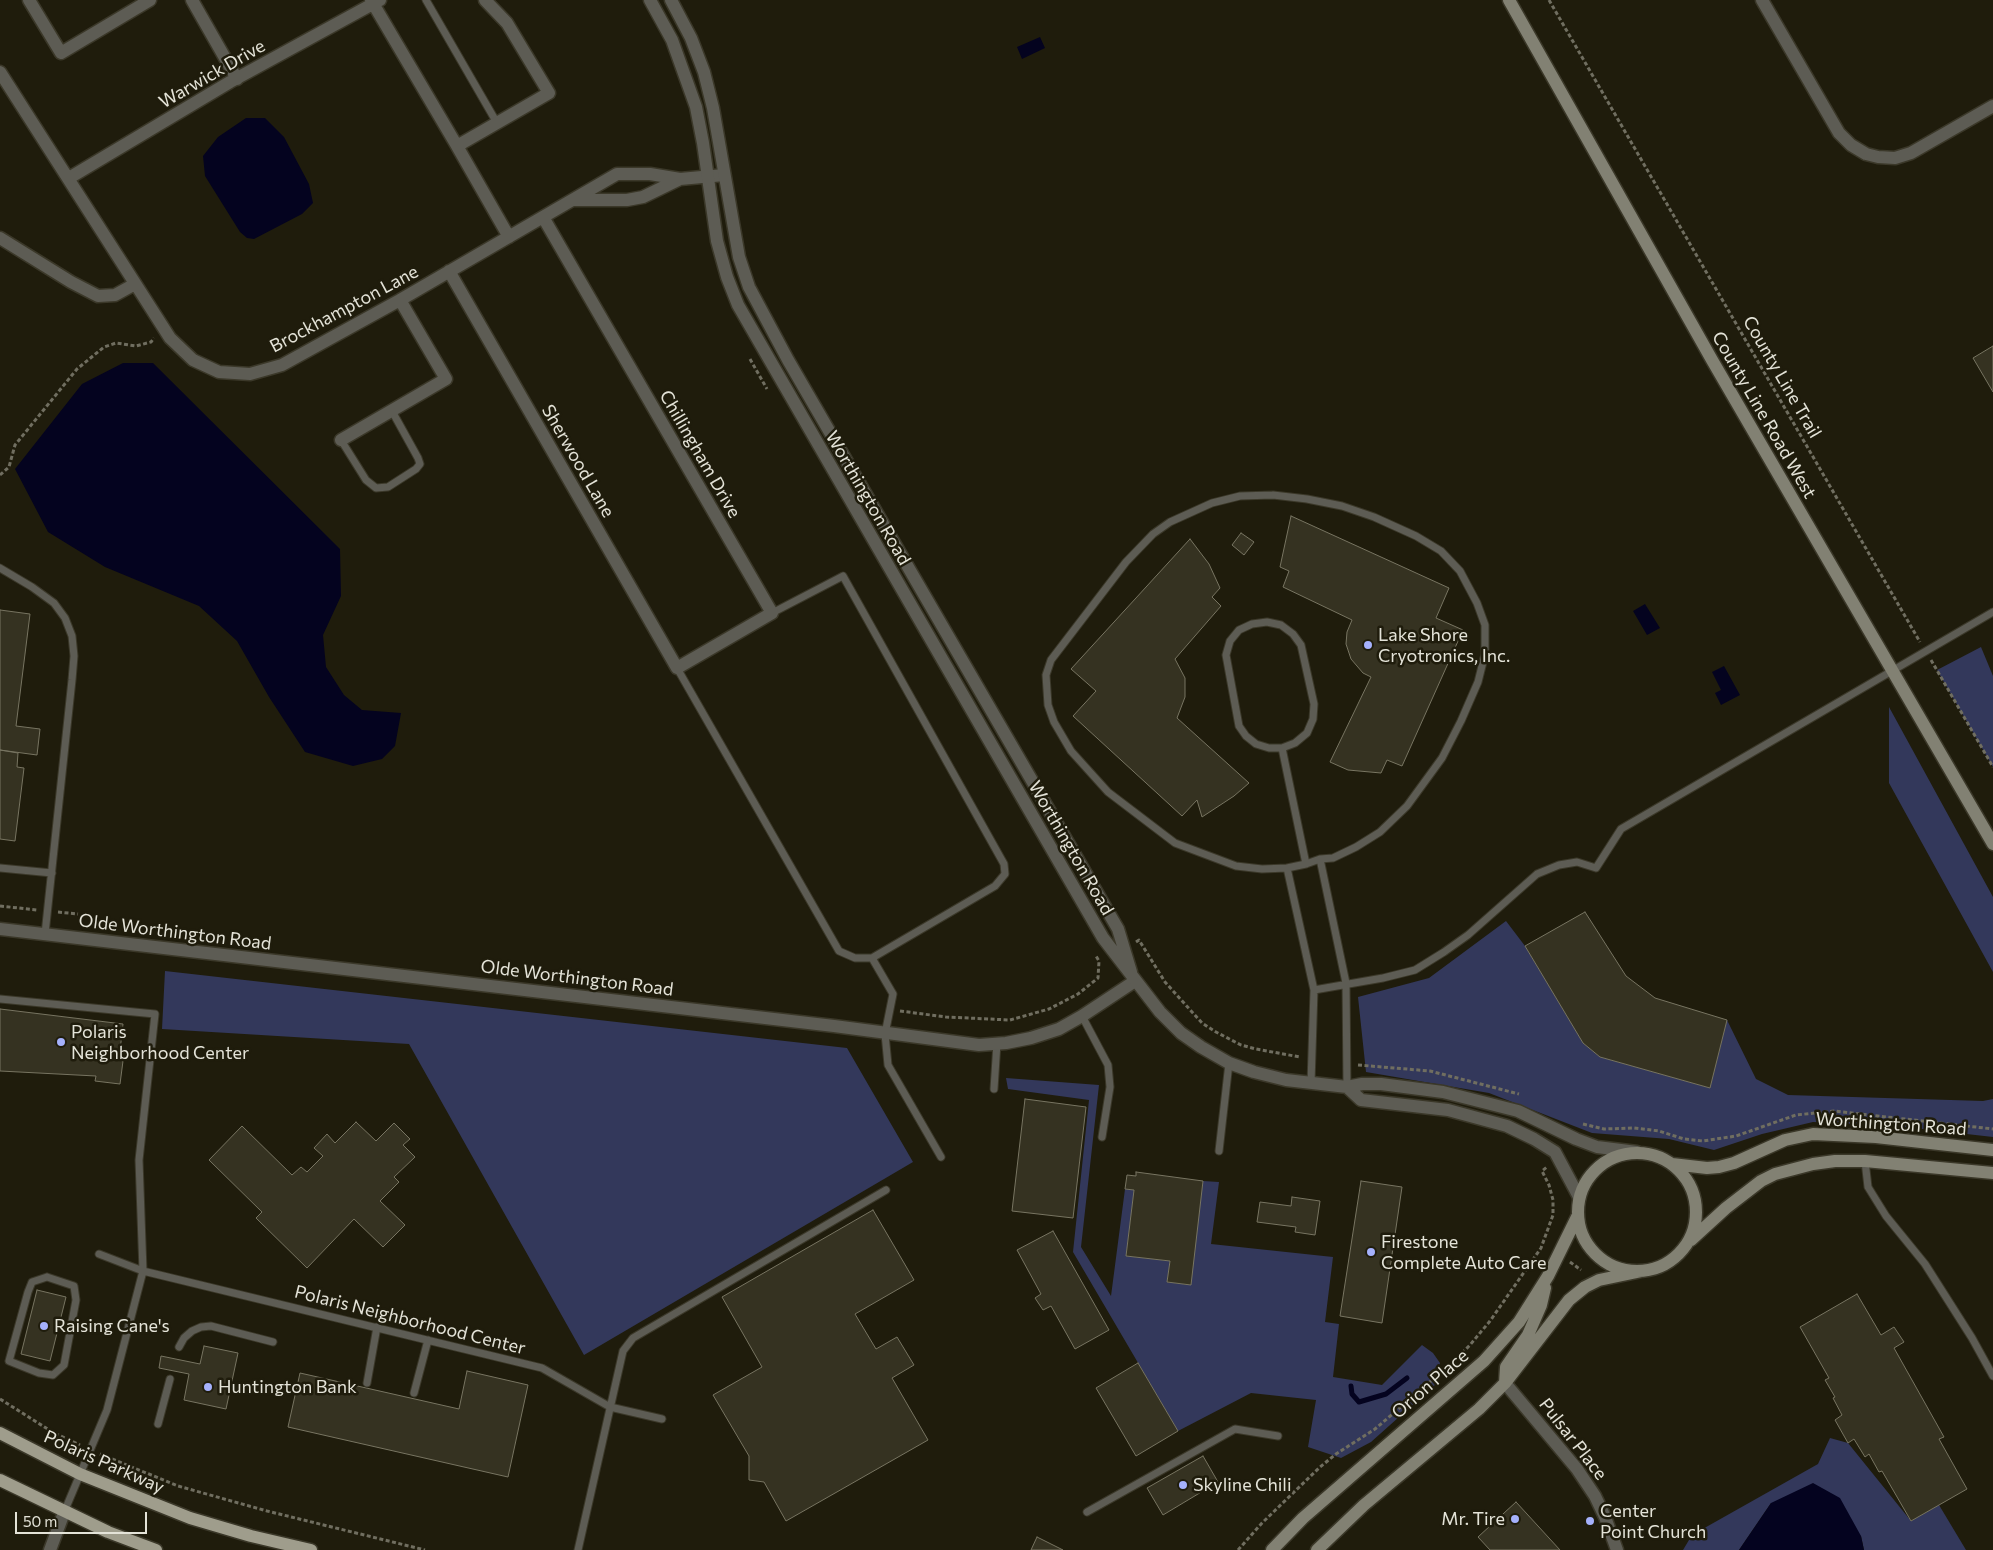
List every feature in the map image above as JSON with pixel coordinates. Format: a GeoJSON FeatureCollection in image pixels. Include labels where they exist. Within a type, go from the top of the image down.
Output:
{"type":"FeatureCollection","features":[{"type":"Feature","properties":{"kind":"main road","name":"County Line Road West"},"geometry":{"type":"LineString","coordinates":[[1509,0],[1712,360],[1993,844]]}},
{"type":"Feature","properties":{"kind":"main road","name":"Worthington Road"},"geometry":{"type":"LineString","coordinates":[[1672,1164],[1707,1168],[1719,1167],[1734,1163],[1786,1140],[1813,1134],[1876,1137],[1993,1150]]}},
{"type":"Feature","properties":{"kind":"main road"},"geometry":{"type":"LineString","coordinates":[[1642,1271],[1625,1270],[1608,1264],[1594,1253],[1582,1236],[1577,1217],[1579,1196],[1588,1178],[1602,1164],[1619,1155],[1637,1152],[1656,1156],[1672,1164],[1685,1177],[1693,1193],[1696,1211],[1694,1228],[1687,1244]]}},
{"type":"Feature","properties":{"kind":"main road"},"geometry":{"type":"LineString","coordinates":[[1317,1550],[1364,1505],[1479,1409],[1505,1383],[1570,1300],[1585,1287],[1599,1280],[1660,1267],[1675,1258],[1687,1244],[1743,1194],[1775,1174],[1827,1162],[1865,1161],[1993,1173]]}},
{"type":"Feature","properties":{"kind":"main road","name":"Orion Place"},"geometry":{"type":"LineString","coordinates":[[1272,1550],[1310,1511],[1484,1361],[1519,1322],[1548,1276],[1577,1217]]}},
{"type":"Feature","properties":{"kind":"main road"},"geometry":{"type":"LineString","coordinates":[[1505,1383],[1506,1367],[1528,1335],[1541,1305],[1548,1276]]}},
{"type":"Feature","properties":{"kind":"main road","name":"Polaris Parkway"},"geometry":{"type":"LineString","coordinates":[[0,1433],[80,1474],[190,1518],[251,1536],[311,1550]]}},
{"type":"Feature","properties":{"kind":"main road"},"geometry":{"type":"LineString","coordinates":[[0,1480],[108,1532],[156,1550]]}},
{"type":"Feature","properties":{"kind":"street"},"geometry":{"type":"LineString","coordinates":[[29,0],[61,53],[150,0]]}},
{"type":"Feature","properties":{"kind":"street"},"geometry":{"type":"LineString","coordinates":[[192,0],[237,79]]}},
{"type":"Feature","properties":{"kind":"street"},"geometry":{"type":"LineString","coordinates":[[457,146],[549,93],[507,23],[485,0]]}},
{"type":"Feature","properties":{"kind":"street","name":"Worthington Road"},"geometry":{"type":"LineString","coordinates":[[650,0],[672,40],[696,107],[717,241],[727,278],[738,305],[1098,930],[1134,981],[1160,1012],[1181,1033],[1229,1064],[1286,1080],[1347,1088],[1362,1084],[1381,1084],[1444,1092],[1518,1111],[1597,1147],[1637,1152]]}},
{"type":"Feature","properties":{"kind":"street","name":"Worthington Road"},"geometry":{"type":"LineString","coordinates":[[671,0],[691,38],[704,72],[713,108],[739,257],[749,287],[763,315],[1118,928],[1134,981]]}},
{"type":"Feature","properties":{"kind":"street"},"geometry":{"type":"LineString","coordinates":[[1762,0],[1839,133],[1851,145],[1866,154],[1876,157],[1895,158],[1911,153],[1993,106]]}},
{"type":"Feature","properties":{"kind":"street","name":"Warwick Drive"},"geometry":{"type":"LineString","coordinates":[[69,178],[237,79],[375,1],[509,236]]}},
{"type":"Feature","properties":{"kind":"street","name":"Brockhampton Lane"},"geometry":{"type":"LineString","coordinates":[[0,72],[170,338],[193,360],[219,372],[250,374],[282,365],[400,300],[617,174],[650,174],[680,179],[724,175]]}},
{"type":"Feature","properties":{"kind":"street","name":"Brockhampton Lane"},"geometry":{"type":"LineString","coordinates":[[572,200],[627,200],[643,196],[680,179]]}},
{"type":"Feature","properties":{"kind":"street","name":"Chillingham Drive"},"geometry":{"type":"LineString","coordinates":[[543,217],[772,613]]}},
{"type":"Feature","properties":{"kind":"street"},"geometry":{"type":"LineString","coordinates":[[0,238],[71,282],[98,296],[115,295],[135,284]]}},
{"type":"Feature","properties":{"kind":"street","name":"Sherwood Lane"},"geometry":{"type":"LineString","coordinates":[[449,271],[676,668]]}},
{"type":"Feature","properties":{"kind":"street"},"geometry":{"type":"LineString","coordinates":[[341,440],[446,380],[400,300]]}},
{"type":"Feature","properties":{"kind":"street"},"geometry":{"type":"LineString","coordinates":[[676,668],[772,613]]}},
{"type":"Feature","properties":{"kind":"street","name":"Olde Worthington Road"},"geometry":{"type":"LineString","coordinates":[[0,929],[979,1045],[1031,1038],[1058,1029],[1082,1016],[1134,981]]}},
{"type":"Feature","properties":{"kind":"street","name":"Worthington Road"},"geometry":{"type":"LineString","coordinates":[[1347,1088],[1361,1100],[1448,1110],[1507,1126],[1555,1152],[1579,1196]]}},
{"type":"Feature","properties":{"kind":"street","name":"Pulsar Place"},"geometry":{"type":"LineString","coordinates":[[1505,1383],[1577,1469],[1606,1517],[1617,1550]]}},
{"type":"Feature","properties":{"kind":"street"},"geometry":{"type":"LineString","coordinates":[[50,1550],[65,1510]]}},
{"type":"Feature","properties":{"kind":"lane"},"geometry":{"type":"LineString","coordinates":[[426,0],[497,123]]}},
{"type":"Feature","properties":{"kind":"lane"},"geometry":{"type":"LineString","coordinates":[[341,440],[366,480],[376,488],[388,487],[416,469],[420,464],[392,411]]}},
{"type":"Feature","properties":{"kind":"lane"},"geometry":{"type":"LineString","coordinates":[[1273,495],[1333,504],[1374,517],[1416,536],[1441,551],[1460,571],[1477,603],[1485,626],[1485,654],[1475,690],[1462,721],[1442,758],[1411,802],[1380,832],[1356,848],[1333,858],[1320,859],[1287,868],[1236,866],[1175,843],[1108,792],[1071,751],[1054,722],[1048,705],[1046,675],[1051,660],[1126,562],[1153,534],[1164,526],[1212,503],[1240,496],[1273,495]]}},
{"type":"Feature","properties":{"kind":"lane"},"geometry":{"type":"LineString","coordinates":[[0,568],[54,603],[65,618],[72,636],[74,656],[72,680],[45,934]]}},
{"type":"Feature","properties":{"kind":"lane"},"geometry":{"type":"LineString","coordinates":[[676,668],[839,951],[856,958],[872,958],[995,886],[1005,874],[1004,864],[843,576],[772,613]]}},
{"type":"Feature","properties":{"kind":"lane"},"geometry":{"type":"LineString","coordinates":[[1314,990],[1383,978],[1415,970],[1468,934],[1537,874],[1559,865],[1577,862],[1596,868],[1621,829],[1993,612]]}},
{"type":"Feature","properties":{"kind":"lane"},"geometry":{"type":"LineString","coordinates":[[1267,622],[1281,625],[1293,634],[1302,645],[1314,704],[1313,719],[1307,733],[1296,743],[1282,748],[1269,748],[1256,744],[1246,736],[1240,726],[1226,654],[1230,641],[1240,630],[1252,624],[1267,622]]}},
{"type":"Feature","properties":{"kind":"lane"},"geometry":{"type":"LineString","coordinates":[[1282,748],[1306,864]]}},
{"type":"Feature","properties":{"kind":"lane"},"geometry":{"type":"LineString","coordinates":[[1320,859],[1346,983],[1347,1088]]}},
{"type":"Feature","properties":{"kind":"lane"},"geometry":{"type":"LineString","coordinates":[[0,868],[52,873]]}},
{"type":"Feature","properties":{"kind":"lane"},"geometry":{"type":"LineString","coordinates":[[1287,868],[1314,990],[1310,1083]]}},
{"type":"Feature","properties":{"kind":"lane"},"geometry":{"type":"LineString","coordinates":[[872,958],[893,994],[885,1034],[888,1065],[941,1156]]}},
{"type":"Feature","properties":{"kind":"lane"},"geometry":{"type":"LineString","coordinates":[[0,999],[155,1014],[139,1160],[143,1270],[108,1410],[65,1510]]}},
{"type":"Feature","properties":{"kind":"lane"},"geometry":{"type":"LineString","coordinates":[[1082,1016],[1108,1066],[1110,1087],[1102,1137]]}},
{"type":"Feature","properties":{"kind":"lane"},"geometry":{"type":"LineString","coordinates":[[994,1089],[997,1043]]}},
{"type":"Feature","properties":{"kind":"lane"},"geometry":{"type":"LineString","coordinates":[[1219,1151],[1229,1064]]}},
{"type":"Feature","properties":{"kind":"lane"},"geometry":{"type":"LineString","coordinates":[[1865,1161],[1868,1187],[1886,1216],[1925,1264],[1972,1338],[1993,1376]]}},
{"type":"Feature","properties":{"kind":"lane"},"geometry":{"type":"LineString","coordinates":[[578,1550],[623,1351],[633,1338],[886,1190]]}},
{"type":"Feature","properties":{"kind":"lane","name":"Polaris Neighborhood Center"},"geometry":{"type":"LineString","coordinates":[[99,1254],[143,1270],[542,1368],[610,1407],[662,1419]]}},
{"type":"Feature","properties":{"kind":"lane"},"geometry":{"type":"LineString","coordinates":[[47,1277],[74,1286],[76,1300],[64,1365],[53,1375],[39,1373],[8,1360],[32,1282],[47,1277]]}},
{"type":"Feature","properties":{"kind":"lane"},"geometry":{"type":"LineString","coordinates":[[179,1347],[184,1338],[192,1331],[201,1327],[211,1326],[273,1342]]}},
{"type":"Feature","properties":{"kind":"lane"},"geometry":{"type":"LineString","coordinates":[[367,1383],[377,1327]]}},
{"type":"Feature","properties":{"kind":"lane"},"geometry":{"type":"LineString","coordinates":[[414,1393],[428,1340]]}},
{"type":"Feature","properties":{"kind":"lane"},"geometry":{"type":"LineString","coordinates":[[158,1424],[170,1379]]}},
{"type":"Feature","properties":{"kind":"lane"},"geometry":{"type":"LineString","coordinates":[[1087,1512],[1235,1428],[1278,1436]]}},
{"type":"Feature","properties":{"kind":"path","name":"County Line Trail"},"geometry":{"type":"LineString","coordinates":[[1549,0],[1993,767]]}},
{"type":"Feature","properties":{"kind":"path"},"geometry":{"type":"LineString","coordinates":[[0,475],[9,467],[15,445],[77,369],[104,347],[116,343],[136,346],[151,342],[164,329]]}},
{"type":"Feature","properties":{"kind":"path"},"geometry":{"type":"LineString","coordinates":[[1132,943],[1139,940],[1165,982],[1190,1011],[1209,1028],[1241,1045],[1298,1057]]}},
{"type":"Feature","properties":{"kind":"path"},"geometry":{"type":"LineString","coordinates":[[1356,1064],[1430,1071],[1512,1091],[1520,1095]]}},
{"type":"Feature","properties":{"kind":"path"},"geometry":{"type":"LineString","coordinates":[[1581,1124],[1604,1129],[1659,1131],[1684,1139],[1703,1141],[1736,1136],[1796,1115],[1834,1111],[1993,1129]]}},
{"type":"Feature","properties":{"kind":"path"},"geometry":{"type":"LineString","coordinates":[[1238,1550],[1308,1478],[1336,1454],[1375,1429],[1452,1363],[1475,1339],[1541,1248],[1546,1237],[1553,1215],[1553,1200],[1549,1185],[1542,1171],[1549,1166]]}},
{"type":"Feature","properties":{"kind":"path"},"geometry":{"type":"LineString","coordinates":[[1570,1262],[1581,1270]]}},
{"type":"Feature","properties":{"kind":"path"},"geometry":{"type":"LineString","coordinates":[[0,1399],[54,1433],[178,1486],[267,1511],[425,1550]]}},
{"type":"Feature","properties":{"kind":"shaded area"},"geometry":{"type":"Polygon","coordinates":[[[1040,37],[1045,48],[1022,59],[1017,47],[1040,37]]]}},
{"type":"Feature","properties":{"kind":"shaded area"},"geometry":{"type":"Polygon","coordinates":[[[246,118],[265,118],[284,137],[309,184],[313,203],[302,214],[254,239],[247,238],[240,232],[205,176],[203,156],[218,137],[246,118]]]}},
{"type":"Feature","properties":{"kind":"shaded area"},"geometry":{"type":"Polygon","coordinates":[[[123,363],[153,363],[340,549],[341,596],[323,635],[326,667],[344,695],[362,710],[401,713],[395,746],[382,759],[353,766],[305,752],[269,697],[237,641],[199,606],[105,567],[48,532],[15,469],[82,384],[123,363]]]}},
{"type":"Feature","properties":{"kind":"shaded area"},"geometry":{"type":"Polygon","coordinates":[[[1645,604],[1660,628],[1647,635],[1633,611],[1645,604]]]}},
{"type":"Feature","properties":{"kind":"shaded area"},"geometry":{"type":"Polygon","coordinates":[[[1981,647],[1993,676],[1993,767],[1937,670],[1981,647]]]}},
{"type":"Feature","properties":{"kind":"shaded area"},"geometry":{"type":"Polygon","coordinates":[[[1724,666],[1740,695],[1721,705],[1715,693],[1721,690],[1712,672],[1724,666]]]}},
{"type":"Feature","properties":{"kind":"shaded area"},"geometry":{"type":"Polygon","coordinates":[[[1889,707],[1993,897],[1993,972],[1889,783],[1889,707]]]}},
{"type":"Feature","properties":{"kind":"shaded area"},"geometry":{"type":"Polygon","coordinates":[[[1506,921],[1525,946],[1583,1043],[1600,1057],[1710,1088],[1727,1020],[1756,1079],[1788,1095],[1983,1101],[1993,1099],[1993,1137],[1896,1126],[1813,1122],[1762,1134],[1714,1150],[1669,1139],[1592,1133],[1489,1093],[1366,1072],[1358,997],[1429,978],[1506,921]]]}},
{"type":"Feature","properties":{"kind":"shaded area"},"geometry":{"type":"Polygon","coordinates":[[[165,971],[847,1048],[913,1162],[584,1355],[409,1044],[162,1029],[165,971]]]}},
{"type":"Feature","properties":{"kind":"shaded area"},"geometry":{"type":"Polygon","coordinates":[[[1006,1078],[1099,1085],[1081,1247],[1111,1296],[1125,1189],[1134,1190],[1126,1256],[1170,1261],[1167,1282],[1190,1285],[1203,1181],[1219,1182],[1211,1244],[1333,1257],[1325,1322],[1339,1324],[1333,1377],[1382,1385],[1422,1345],[1433,1353],[1440,1363],[1436,1384],[1371,1442],[1341,1458],[1308,1447],[1316,1400],[1251,1393],[1178,1431],[1073,1252],[1089,1100],[1008,1089],[1006,1078]]]}},
{"type":"Feature","properties":{"kind":"shaded area"},"geometry":{"type":"Polygon","coordinates":[[[1830,1438],[1848,1443],[1911,1521],[1939,1505],[1966,1550],[1864,1550],[1861,1536],[1771,1503],[1739,1550],[1683,1550],[1692,1535],[1818,1464],[1830,1438]]]}},
{"type":"Feature","properties":{"kind":"shaded area"},"geometry":{"type":"Polygon","coordinates":[[[1813,1483],[1840,1498],[1861,1536],[1864,1550],[1739,1550],[1771,1503],[1813,1483]]]}},
{"type":"Feature","properties":{"kind":"building"},"geometry":{"type":"Polygon","coordinates":[[[1993,346],[1993,392],[1973,358],[1993,346]]]}},
{"type":"Feature","properties":{"kind":"building"},"geometry":{"type":"Polygon","coordinates":[[[1291,516],[1449,588],[1436,618],[1463,630],[1402,766],[1387,760],[1381,773],[1348,770],[1330,762],[1371,677],[1363,673],[1351,659],[1346,644],[1347,632],[1352,620],[1283,587],[1289,571],[1280,567],[1291,516]]]}},
{"type":"Feature","properties":{"kind":"building"},"geometry":{"type":"Polygon","coordinates":[[[1241,533],[1254,542],[1244,555],[1232,545],[1241,533]]]}},
{"type":"Feature","properties":{"kind":"building"},"geometry":{"type":"Polygon","coordinates":[[[1190,539],[1209,564],[1220,588],[1212,597],[1221,606],[1175,659],[1185,678],[1185,697],[1177,718],[1249,783],[1234,796],[1202,817],[1197,800],[1182,816],[1073,716],[1096,691],[1071,669],[1190,539]]]}},
{"type":"Feature","properties":{"kind":"building"},"geometry":{"type":"Polygon","coordinates":[[[0,610],[30,614],[16,726],[40,729],[37,755],[0,750],[0,610]]]}},
{"type":"Feature","properties":{"kind":"building"},"geometry":{"type":"Polygon","coordinates":[[[0,750],[18,753],[17,767],[24,768],[15,841],[0,839],[0,750]]]}},
{"type":"Feature","properties":{"kind":"building"},"geometry":{"type":"Polygon","coordinates":[[[1585,912],[1626,976],[1655,998],[1727,1020],[1710,1088],[1600,1057],[1583,1043],[1525,946],[1585,912]]]}},
{"type":"Feature","properties":{"kind":"building","name":"Polaris Neighborhood Center"},"geometry":{"type":"Polygon","coordinates":[[[0,1009],[123,1024],[119,1060],[123,1061],[120,1084],[95,1081],[96,1076],[0,1071],[0,1009]]]}},
{"type":"Feature","properties":{"kind":"building"},"geometry":{"type":"Polygon","coordinates":[[[1025,1099],[1086,1107],[1073,1218],[1012,1211],[1025,1099]]]}},
{"type":"Feature","properties":{"kind":"building"},"geometry":{"type":"Polygon","coordinates":[[[356,1122],[376,1141],[394,1123],[410,1139],[403,1145],[415,1157],[394,1177],[399,1182],[380,1201],[405,1225],[383,1247],[354,1219],[307,1268],[256,1218],[262,1212],[209,1160],[242,1126],[292,1175],[301,1167],[307,1172],[323,1156],[314,1148],[327,1134],[335,1143],[356,1122]]]}},
{"type":"Feature","properties":{"kind":"building"},"geometry":{"type":"Polygon","coordinates":[[[1136,1172],[1203,1181],[1191,1285],[1167,1282],[1170,1261],[1126,1256],[1134,1190],[1125,1189],[1127,1175],[1136,1176],[1136,1172]]]}},
{"type":"Feature","properties":{"kind":"building","name":"Firestone Complete Auto Care"},"geometry":{"type":"Polygon","coordinates":[[[1361,1181],[1402,1187],[1382,1323],[1340,1316],[1361,1181]]]}},
{"type":"Feature","properties":{"kind":"building"},"geometry":{"type":"Polygon","coordinates":[[[1292,1197],[1320,1201],[1315,1235],[1295,1232],[1296,1227],[1257,1222],[1260,1202],[1291,1206],[1292,1197]]]}},
{"type":"Feature","properties":{"kind":"building"},"geometry":{"type":"Polygon","coordinates":[[[873,1210],[914,1280],[855,1314],[876,1349],[897,1337],[914,1365],[892,1378],[928,1440],[786,1521],[764,1482],[749,1480],[749,1456],[713,1395],[762,1367],[722,1297],[873,1210]]]}},
{"type":"Feature","properties":{"kind":"building"},"geometry":{"type":"Polygon","coordinates":[[[1053,1231],[1109,1330],[1075,1349],[1051,1306],[1043,1310],[1035,1298],[1041,1294],[1017,1250],[1053,1231]]]}},
{"type":"Feature","properties":{"kind":"building","name":"Raising Cane's"},"geometry":{"type":"Polygon","coordinates":[[[37,1290],[66,1297],[50,1361],[21,1354],[37,1290]]]}},
{"type":"Feature","properties":{"kind":"building"},"geometry":{"type":"Polygon","coordinates":[[[1857,1294],[1881,1335],[1894,1327],[1904,1342],[1894,1348],[1944,1437],[1939,1439],[1967,1489],[1911,1521],[1882,1471],[1879,1472],[1869,1454],[1865,1457],[1854,1439],[1848,1443],[1835,1420],[1842,1415],[1833,1398],[1835,1397],[1825,1380],[1829,1378],[1800,1327],[1857,1294]]]}},
{"type":"Feature","properties":{"kind":"building","name":"Huntington Bank"},"geometry":{"type":"Polygon","coordinates":[[[204,1346],[238,1353],[226,1409],[184,1400],[189,1374],[159,1368],[161,1356],[200,1364],[204,1346]]]}},
{"type":"Feature","properties":{"kind":"building"},"geometry":{"type":"Polygon","coordinates":[[[1138,1363],[1178,1431],[1136,1456],[1096,1388],[1138,1363]]]}},
{"type":"Feature","properties":{"kind":"building"},"geometry":{"type":"Polygon","coordinates":[[[467,1371],[528,1385],[508,1477],[288,1427],[300,1373],[459,1409],[467,1371]]]}},
{"type":"Feature","properties":{"kind":"building","name":"Skyline Chili"},"geometry":{"type":"Polygon","coordinates":[[[1203,1456],[1218,1482],[1163,1515],[1147,1488],[1203,1456]]]}},
{"type":"Feature","properties":{"kind":"building","name":"Mr. Tire"},"geometry":{"type":"Polygon","coordinates":[[[1516,1502],[1560,1550],[1490,1550],[1478,1537],[1516,1502]]]}},
{"type":"Feature","properties":{"kind":"building"},"geometry":{"type":"Polygon","coordinates":[[[1037,1537],[1063,1550],[1031,1550],[1037,1537]]]}},
{"type":"Feature","properties":{"kind":"waterway"},"geometry":{"type":"LineString","coordinates":[[1351,1386],[1352,1394],[1359,1402],[1386,1394],[1407,1378]]}},
{"type":"Feature","properties":{"kind":"place","name":"Lake Shore Cryotronics, Inc."},"geometry":{"type":"Point","coordinates":[1368,645]}},
{"type":"Feature","properties":{"kind":"place","name":"Polaris Neighborhood Center"},"geometry":{"type":"Point","coordinates":[61,1042]}},
{"type":"Feature","properties":{"kind":"place","name":"Firestone Complete Auto Care"},"geometry":{"type":"Point","coordinates":[1371,1252]}},
{"type":"Feature","properties":{"kind":"place","name":"Raising Cane's"},"geometry":{"type":"Point","coordinates":[44,1326]}},
{"type":"Feature","properties":{"kind":"place","name":"Huntington Bank"},"geometry":{"type":"Point","coordinates":[208,1387]}},
{"type":"Feature","properties":{"kind":"place","name":"Skyline Chili"},"geometry":{"type":"Point","coordinates":[1183,1485]}},
{"type":"Feature","properties":{"kind":"place","name":"Mr. Tire"},"geometry":{"type":"Point","coordinates":[1515,1519]}},
{"type":"Feature","properties":{"kind":"place","name":"Center Point Church"},"geometry":{"type":"Point","coordinates":[1590,1521]}}]}
